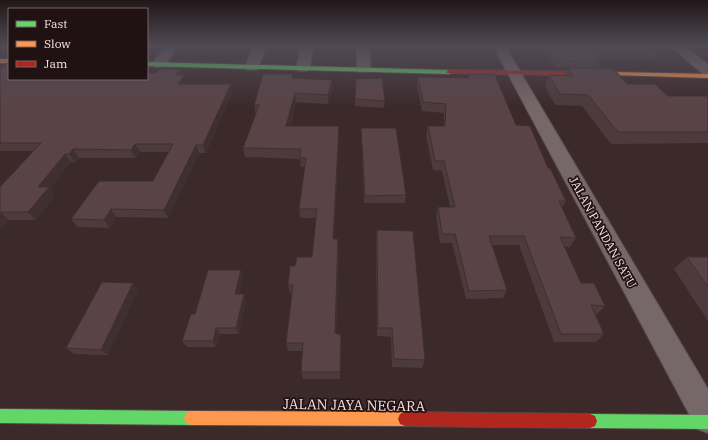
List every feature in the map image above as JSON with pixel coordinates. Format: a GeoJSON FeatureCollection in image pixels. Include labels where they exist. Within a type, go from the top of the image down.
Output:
{"type":"FeatureCollection","features":[{"type":"Feature","properties":{"kind":"street"},"geometry":{"type":"LineString","coordinates":[[237,67],[708,76]]}},
{"type":"Feature","properties":{"kind":"street","name":"JALAN PANDAN SATU"},"geometry":{"type":"LineString","coordinates":[[511,67],[708,418]]}},
{"type":"Feature","properties":{"kind":"street","name":"JALAN JAYA NEGARA"},"geometry":{"type":"LineString","coordinates":[[0,416],[708,422]]}},
{"type":"Feature","properties":{"kind":"building"},"geometry":{"type":"Polygon","coordinates":[[[3,67],[8,67],[8,80],[148,80],[148,73],[156,73],[160,69],[180,69],[175,75],[184,75],[178,84],[231,84],[203,145],[196,145],[164,210],[111,209],[104,220],[71,219],[99,181],[153,181],[173,144],[135,144],[131,150],[73,149],[69,154],[65,154],[38,187],[49,187],[28,212],[0,212],[0,187],[41,143],[0,143],[0,69],[3,67]]]}},
{"type":"Feature","properties":{"kind":"building"},"geometry":{"type":"Polygon","coordinates":[[[567,68],[614,69],[627,84],[655,84],[668,96],[708,96],[708,132],[618,132],[588,95],[560,94],[549,75],[573,76],[567,68]]]}},
{"type":"Feature","properties":{"kind":"building"},"geometry":{"type":"Polygon","coordinates":[[[263,74],[293,74],[292,78],[332,80],[328,95],[295,93],[286,126],[339,126],[333,239],[338,239],[335,333],[341,335],[340,372],[301,372],[303,343],[286,343],[293,285],[288,285],[290,266],[295,266],[297,257],[312,257],[317,209],[299,209],[306,158],[300,158],[301,149],[243,148],[259,105],[254,105],[263,74]]]}},
{"type":"Feature","properties":{"kind":"building"},"geometry":{"type":"Polygon","coordinates":[[[468,74],[495,75],[516,125],[530,126],[548,168],[550,168],[566,201],[559,201],[576,238],[560,237],[581,283],[594,283],[605,306],[591,305],[604,334],[561,334],[524,236],[489,236],[507,290],[469,291],[455,234],[442,234],[438,207],[455,207],[444,161],[435,161],[428,126],[445,126],[446,104],[423,102],[418,77],[469,78],[468,74]]]}},
{"type":"Feature","properties":{"kind":"building"},"geometry":{"type":"Polygon","coordinates":[[[382,78],[385,101],[355,99],[356,79],[382,78]]]}},
{"type":"Feature","properties":{"kind":"building"},"geometry":{"type":"Polygon","coordinates":[[[361,128],[396,128],[406,195],[365,196],[361,128]]]}},
{"type":"Feature","properties":{"kind":"building"},"geometry":{"type":"Polygon","coordinates":[[[377,230],[413,231],[425,360],[394,359],[392,328],[378,328],[377,230]]]}},
{"type":"Feature","properties":{"kind":"building"},"geometry":{"type":"Polygon","coordinates":[[[687,257],[708,257],[708,287],[687,257]]]}},
{"type":"Feature","properties":{"kind":"building"},"geometry":{"type":"Polygon","coordinates":[[[208,270],[241,270],[235,294],[244,294],[236,328],[216,328],[213,341],[182,341],[191,314],[195,314],[208,270]]]}},
{"type":"Feature","properties":{"kind":"building"},"geometry":{"type":"Polygon","coordinates":[[[102,282],[133,283],[101,350],[66,348],[102,282]]]}},
{"type":"Feature","properties":{"kind":"traffic: fast"},"geometry":{"type":"LineString","coordinates":[[243,67],[449,72]]}},
{"type":"Feature","properties":{"kind":"traffic: fast"},"geometry":{"type":"LineString","coordinates":[[0,416],[191,418]]}},
{"type":"Feature","properties":{"kind":"traffic: fast"},"geometry":{"type":"LineString","coordinates":[[590,421],[708,422]]}},
{"type":"Feature","properties":{"kind":"traffic: slow"},"geometry":{"type":"LineString","coordinates":[[615,74],[708,76]]}},
{"type":"Feature","properties":{"kind":"traffic: slow"},"geometry":{"type":"LineString","coordinates":[[191,418],[405,419]]}},
{"type":"Feature","properties":{"kind":"traffic: jam"},"geometry":{"type":"LineString","coordinates":[[449,72],[615,74]]}},
{"type":"Feature","properties":{"kind":"traffic: jam"},"geometry":{"type":"LineString","coordinates":[[405,419],[590,421]]}}]}
